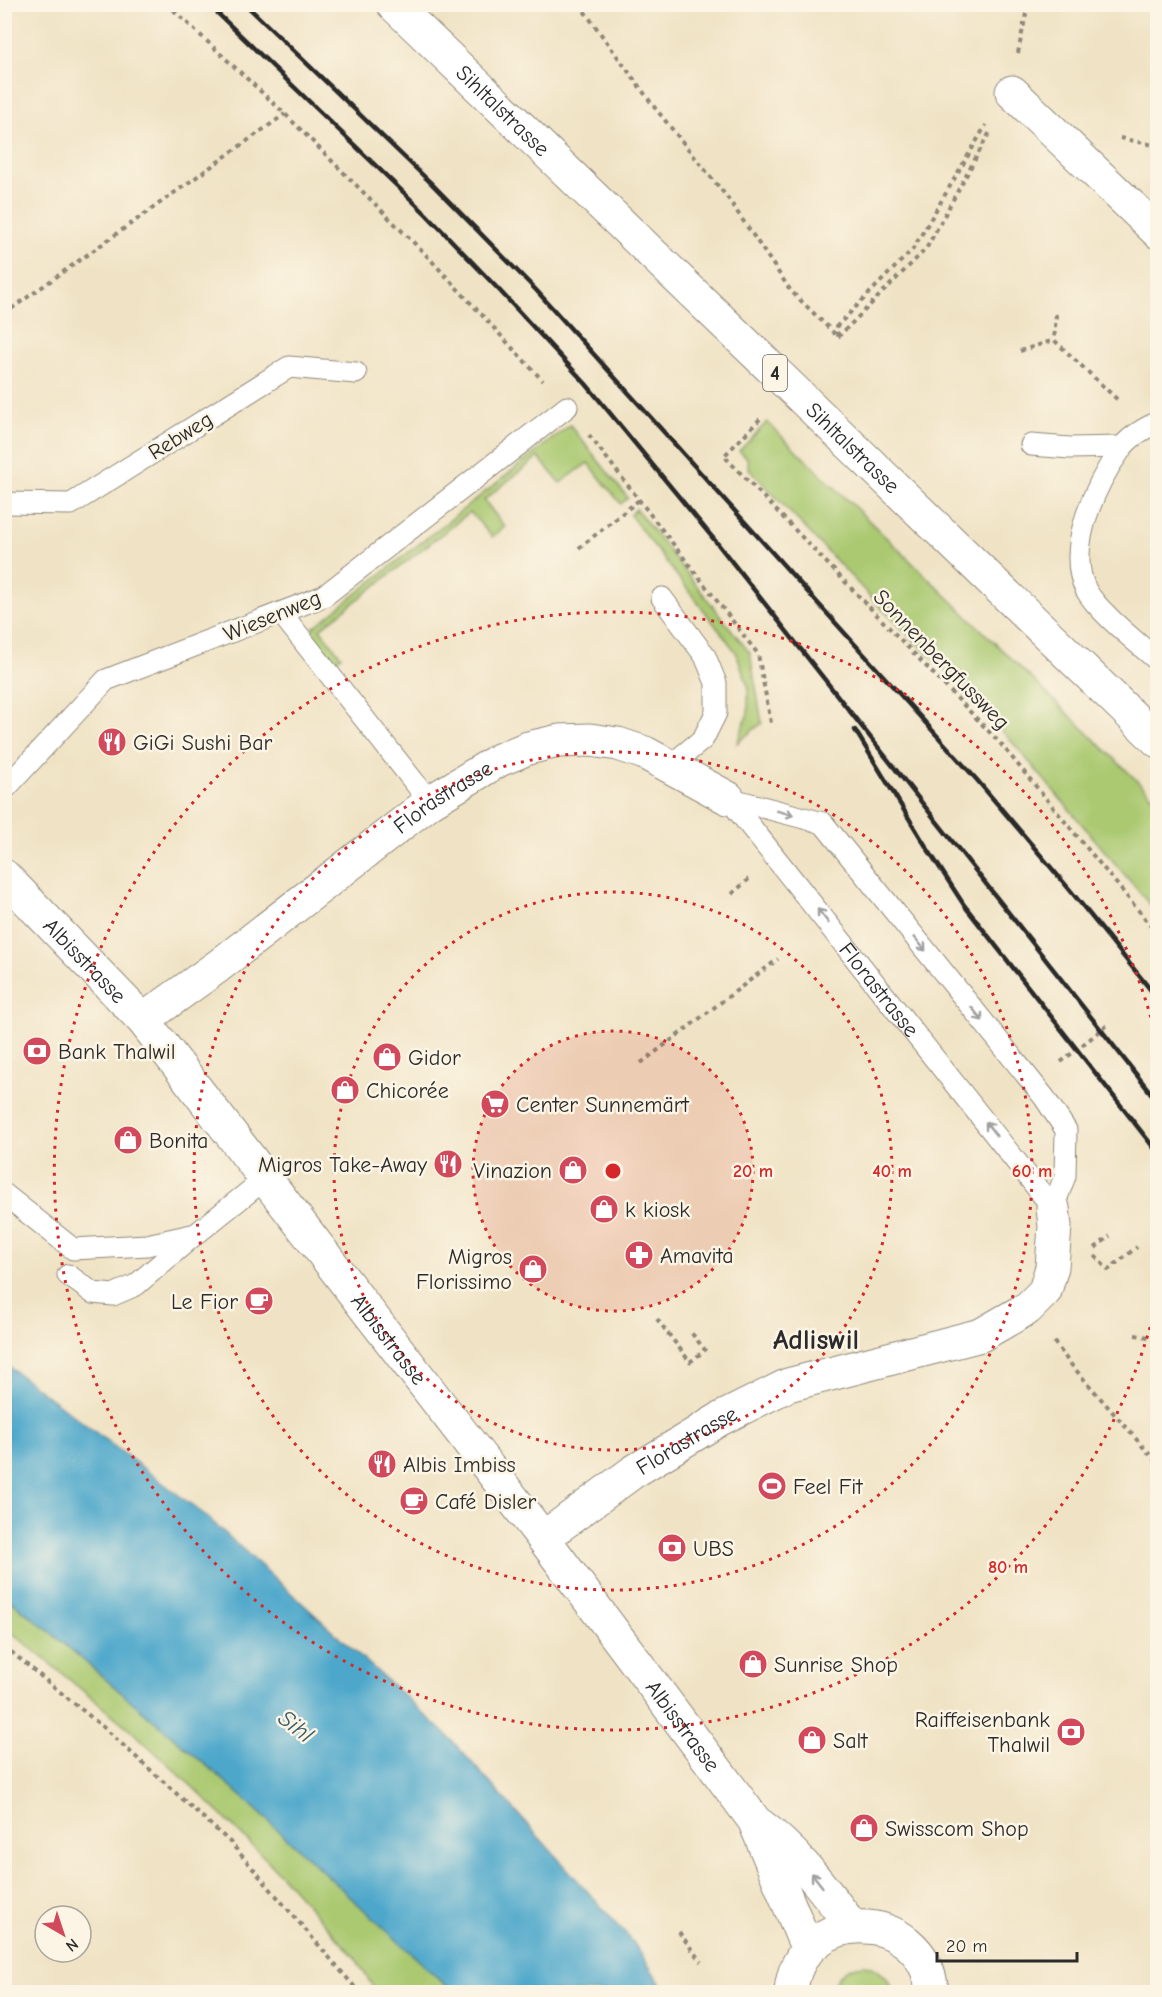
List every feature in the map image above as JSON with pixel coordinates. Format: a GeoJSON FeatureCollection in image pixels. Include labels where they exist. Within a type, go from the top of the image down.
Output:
{"type":"FeatureCollection","features":[{"type":"Feature","properties":{"kind":"main road","name":"Sihltalstrasse"},"geometry":{"type":"LineString","coordinates":[[393,4],[1158,741]]}},
{"type":"Feature","properties":{"kind":"main road"},"geometry":{"type":"LineString","coordinates":[[1006,103],[1158,232]]}},
{"type":"Feature","properties":{"kind":"main road","name":"Florastrasse"},"geometry":{"type":"LineString","coordinates":[[143,1020],[217,967],[430,802],[500,760],[528,748],[559,741],[590,740],[618,744],[645,753],[728,798]]}},
{"type":"Feature","properties":{"kind":"main road","name":"Albisstrasse"},"geometry":{"type":"LineString","coordinates":[[4,876],[143,1020],[543,1538],[754,1820],[808,1950]]}},
{"type":"Feature","properties":{"kind":"main road","name":"Florastrasse"},"geometry":{"type":"LineString","coordinates":[[543,1538],[633,1472],[720,1419],[788,1385],[981,1335],[1021,1313],[1045,1291],[1054,1248],[1053,1208]]}},
{"type":"Feature","properties":{"kind":"main road","name":"Albisstrasse"},"geometry":{"type":"LineString","coordinates":[[754,1820],[780,1840],[803,1863],[852,1926]]}},
{"type":"Feature","properties":{"kind":"main road"},"geometry":{"type":"LineString","coordinates":[[790,1992],[795,1972],[808,1950],[828,1934],[852,1926],[880,1928],[905,1941],[915,1950],[925,1965],[932,1992]]}},
{"type":"Feature","properties":{"kind":"lane","name":"Rebweg"},"geometry":{"type":"LineString","coordinates":[[4,501],[7,503],[71,504],[290,366],[356,373]]}},
{"type":"Feature","properties":{"kind":"lane","name":"Wiesenweg"},"geometry":{"type":"LineString","coordinates":[[4,790],[106,680],[324,596],[567,407]]}},
{"type":"Feature","properties":{"kind":"lane"},"geometry":{"type":"LineString","coordinates":[[1152,424],[1122,447],[1099,484],[1081,532],[1079,565],[1085,588],[1094,602],[1158,661]]}},
{"type":"Feature","properties":{"kind":"lane"},"geometry":{"type":"LineString","coordinates":[[1031,445],[1070,448],[1122,447]]}},
{"type":"Feature","properties":{"kind":"lane"},"geometry":{"type":"LineString","coordinates":[[662,598],[705,656],[716,683],[716,713],[703,739],[670,766]]}},
{"type":"Feature","properties":{"kind":"lane"},"geometry":{"type":"LineString","coordinates":[[281,613],[430,802]]}},
{"type":"Feature","properties":{"kind":"lane"},"geometry":{"type":"LineString","coordinates":[[728,798],[823,823],[1033,1083],[1066,1130],[1065,1176],[1053,1208]]}},
{"type":"Feature","properties":{"kind":"lane","name":"Florastrasse"},"geometry":{"type":"LineString","coordinates":[[728,798],[1053,1208]]}},
{"type":"Feature","properties":{"kind":"lane"},"geometry":{"type":"LineString","coordinates":[[68,1275],[93,1293],[113,1295],[136,1285],[265,1179]]}},
{"type":"Feature","properties":{"kind":"lane"},"geometry":{"type":"LineString","coordinates":[[4,1194],[73,1249],[147,1245],[196,1234]]}},
{"type":"Feature","properties":{"kind":"path"},"geometry":{"type":"LineString","coordinates":[[167,4],[285,114],[429,258],[567,407],[758,654],[771,723]]}},
{"type":"Feature","properties":{"kind":"path"},"geometry":{"type":"LineString","coordinates":[[579,4],[655,108],[727,197],[791,291],[838,337]]}},
{"type":"Feature","properties":{"kind":"path"},"geometry":{"type":"LineString","coordinates":[[838,337],[926,249],[1006,103],[1028,4]]}},
{"type":"Feature","properties":{"kind":"path"},"geometry":{"type":"LineString","coordinates":[[838,337],[836,327],[914,249],[994,111],[1006,103]]}},
{"type":"Feature","properties":{"kind":"path"},"geometry":{"type":"LineString","coordinates":[[4,314],[285,114]]}},
{"type":"Feature","properties":{"kind":"path"},"geometry":{"type":"LineString","coordinates":[[1054,340],[1056,314]]}},
{"type":"Feature","properties":{"kind":"path"},"geometry":{"type":"LineString","coordinates":[[1020,351],[1054,340]]}},
{"type":"Feature","properties":{"kind":"path"},"geometry":{"type":"LineString","coordinates":[[1054,340],[1152,424]]}},
{"type":"Feature","properties":{"kind":"path","name":"Sonnenbergfussweg"},"geometry":{"type":"LineString","coordinates":[[760,419],[724,456],[1000,743],[1158,934]]}},
{"type":"Feature","properties":{"kind":"path"},"geometry":{"type":"LineString","coordinates":[[579,548],[639,500]]}},
{"type":"Feature","properties":{"kind":"path"},"geometry":{"type":"LineString","coordinates":[[641,1063],[778,959]]}},
{"type":"Feature","properties":{"kind":"path"},"geometry":{"type":"LineString","coordinates":[[1033,1083],[1110,1023]]}},
{"type":"Feature","properties":{"kind":"path"},"geometry":{"type":"LineString","coordinates":[[1110,1236],[1091,1251],[1107,1270],[1137,1246]]}},
{"type":"Feature","properties":{"kind":"path"},"geometry":{"type":"LineString","coordinates":[[657,1318],[690,1362],[705,1350],[689,1330]]}},
{"type":"Feature","properties":{"kind":"path"},"geometry":{"type":"LineString","coordinates":[[1135,1335],[1156,1338]]}},
{"type":"Feature","properties":{"kind":"path"},"geometry":{"type":"LineString","coordinates":[[1054,1342],[1158,1464]]}},
{"type":"Feature","properties":{"kind":"path"},"geometry":{"type":"LineString","coordinates":[[4,1646],[102,1727],[230,1842],[359,1992]]}},
{"type":"Feature","properties":{"kind":"path"},"geometry":{"type":"LineString","coordinates":[[679,1932],[701,1962]]}},
{"type":"Feature","properties":{"kind":"green space"},"geometry":{"type":"Polygon","coordinates":[[[767,422],[1157,800],[1157,913],[1014,744],[961,686],[882,609],[749,469],[747,458],[739,451],[767,422]]]}},
{"type":"Feature","properties":{"kind":"green space"},"geometry":{"type":"Polygon","coordinates":[[[570,425],[628,498],[621,504],[588,463],[560,483],[538,457],[484,500],[505,527],[492,537],[470,512],[320,629],[341,656],[334,661],[309,631],[570,425]]]}},
{"type":"Feature","properties":{"kind":"green space"},"geometry":{"type":"Polygon","coordinates":[[[636,509],[750,653],[762,723],[737,743],[748,713],[748,686],[736,652],[630,515],[636,509]]]}},
{"type":"Feature","properties":{"kind":"green space"},"geometry":{"type":"Polygon","coordinates":[[[4,1596],[55,1636],[234,1789],[453,1992],[376,1992],[356,1959],[269,1862],[197,1791],[132,1731],[5,1627],[4,1596]]]}},
{"type":"Feature","properties":{"kind":"green space"},"geometry":{"type":"Polygon","coordinates":[[[865,1965],[883,1974],[893,1992],[831,1992],[835,1981],[843,1972],[865,1965]]]}},
{"type":"Feature","properties":{"kind":"water","name":"Sihl"},"geometry":{"type":"Polygon","coordinates":[[[4,1363],[205,1515],[446,1734],[633,1942],[666,1992],[453,1992],[234,1789],[5,1596],[4,1363]]]}},
{"type":"Feature","properties":{"kind":"railway"},"geometry":{"type":"LineString","coordinates":[[208,4],[426,214],[586,384],[717,543],[1158,1102]]}},
{"type":"Feature","properties":{"kind":"railway"},"geometry":{"type":"LineString","coordinates":[[245,4],[430,182],[536,290],[977,780],[1158,999]]}},
{"type":"Feature","properties":{"kind":"railway"},"geometry":{"type":"LineString","coordinates":[[855,730],[964,905],[1158,1153]]}},
{"type":"Feature","properties":{"kind":"place","name":"GiGi Sushi Bar"},"geometry":{"type":"Point","coordinates":[112,742]}},
{"type":"Feature","properties":{"kind":"place","name":"Bank Thalwil"},"geometry":{"type":"Point","coordinates":[37,1051]}},
{"type":"Feature","properties":{"kind":"place","name":"Gidor"},"geometry":{"type":"Point","coordinates":[387,1057]}},
{"type":"Feature","properties":{"kind":"place","name":"Chicorée"},"geometry":{"type":"Point","coordinates":[345,1090]}},
{"type":"Feature","properties":{"kind":"place","name":"Center Sunnemärt"},"geometry":{"type":"Point","coordinates":[495,1104]}},
{"type":"Feature","properties":{"kind":"place","name":"Bonita"},"geometry":{"type":"Point","coordinates":[128,1140]}},
{"type":"Feature","properties":{"kind":"place","name":"Migros Take-Away"},"geometry":{"type":"Point","coordinates":[448,1164]}},
{"type":"Feature","properties":{"kind":"place","name":"Vinazion"},"geometry":{"type":"Point","coordinates":[573,1170]}},
{"type":"Feature","properties":{"kind":"place","name":"k kiosk"},"geometry":{"type":"Point","coordinates":[604,1209]}},
{"type":"Feature","properties":{"kind":"place","name":"Amavita"},"geometry":{"type":"Point","coordinates":[639,1255]}},
{"type":"Feature","properties":{"kind":"place","name":"Migros Florissimo"},"geometry":{"type":"Point","coordinates":[533,1269]}},
{"type":"Feature","properties":{"kind":"place","name":"Le Fior"},"geometry":{"type":"Point","coordinates":[259,1301]}},
{"type":"Feature","properties":{"kind":"place","name":"Albis Imbiss"},"geometry":{"type":"Point","coordinates":[382,1464]}},
{"type":"Feature","properties":{"kind":"place","name":"Feel Fit"},"geometry":{"type":"Point","coordinates":[772,1486]}},
{"type":"Feature","properties":{"kind":"place","name":"Café Disler"},"geometry":{"type":"Point","coordinates":[414,1501]}},
{"type":"Feature","properties":{"kind":"place","name":"UBS"},"geometry":{"type":"Point","coordinates":[672,1548]}},
{"type":"Feature","properties":{"kind":"place","name":"Sunrise Shop"},"geometry":{"type":"Point","coordinates":[753,1664]}},
{"type":"Feature","properties":{"kind":"place","name":"Raiffeisenbank Thalwil"},"geometry":{"type":"Point","coordinates":[1071,1732]}},
{"type":"Feature","properties":{"kind":"place","name":"Salt"},"geometry":{"type":"Point","coordinates":[812,1740]}},
{"type":"Feature","properties":{"kind":"place","name":"Swisscom Shop"},"geometry":{"type":"Point","coordinates":[864,1828]}},
{"type":"Feature","properties":{"kind":"district","name":"Adliswil"},"geometry":{"type":"Point","coordinates":[816,1339]}}]}
